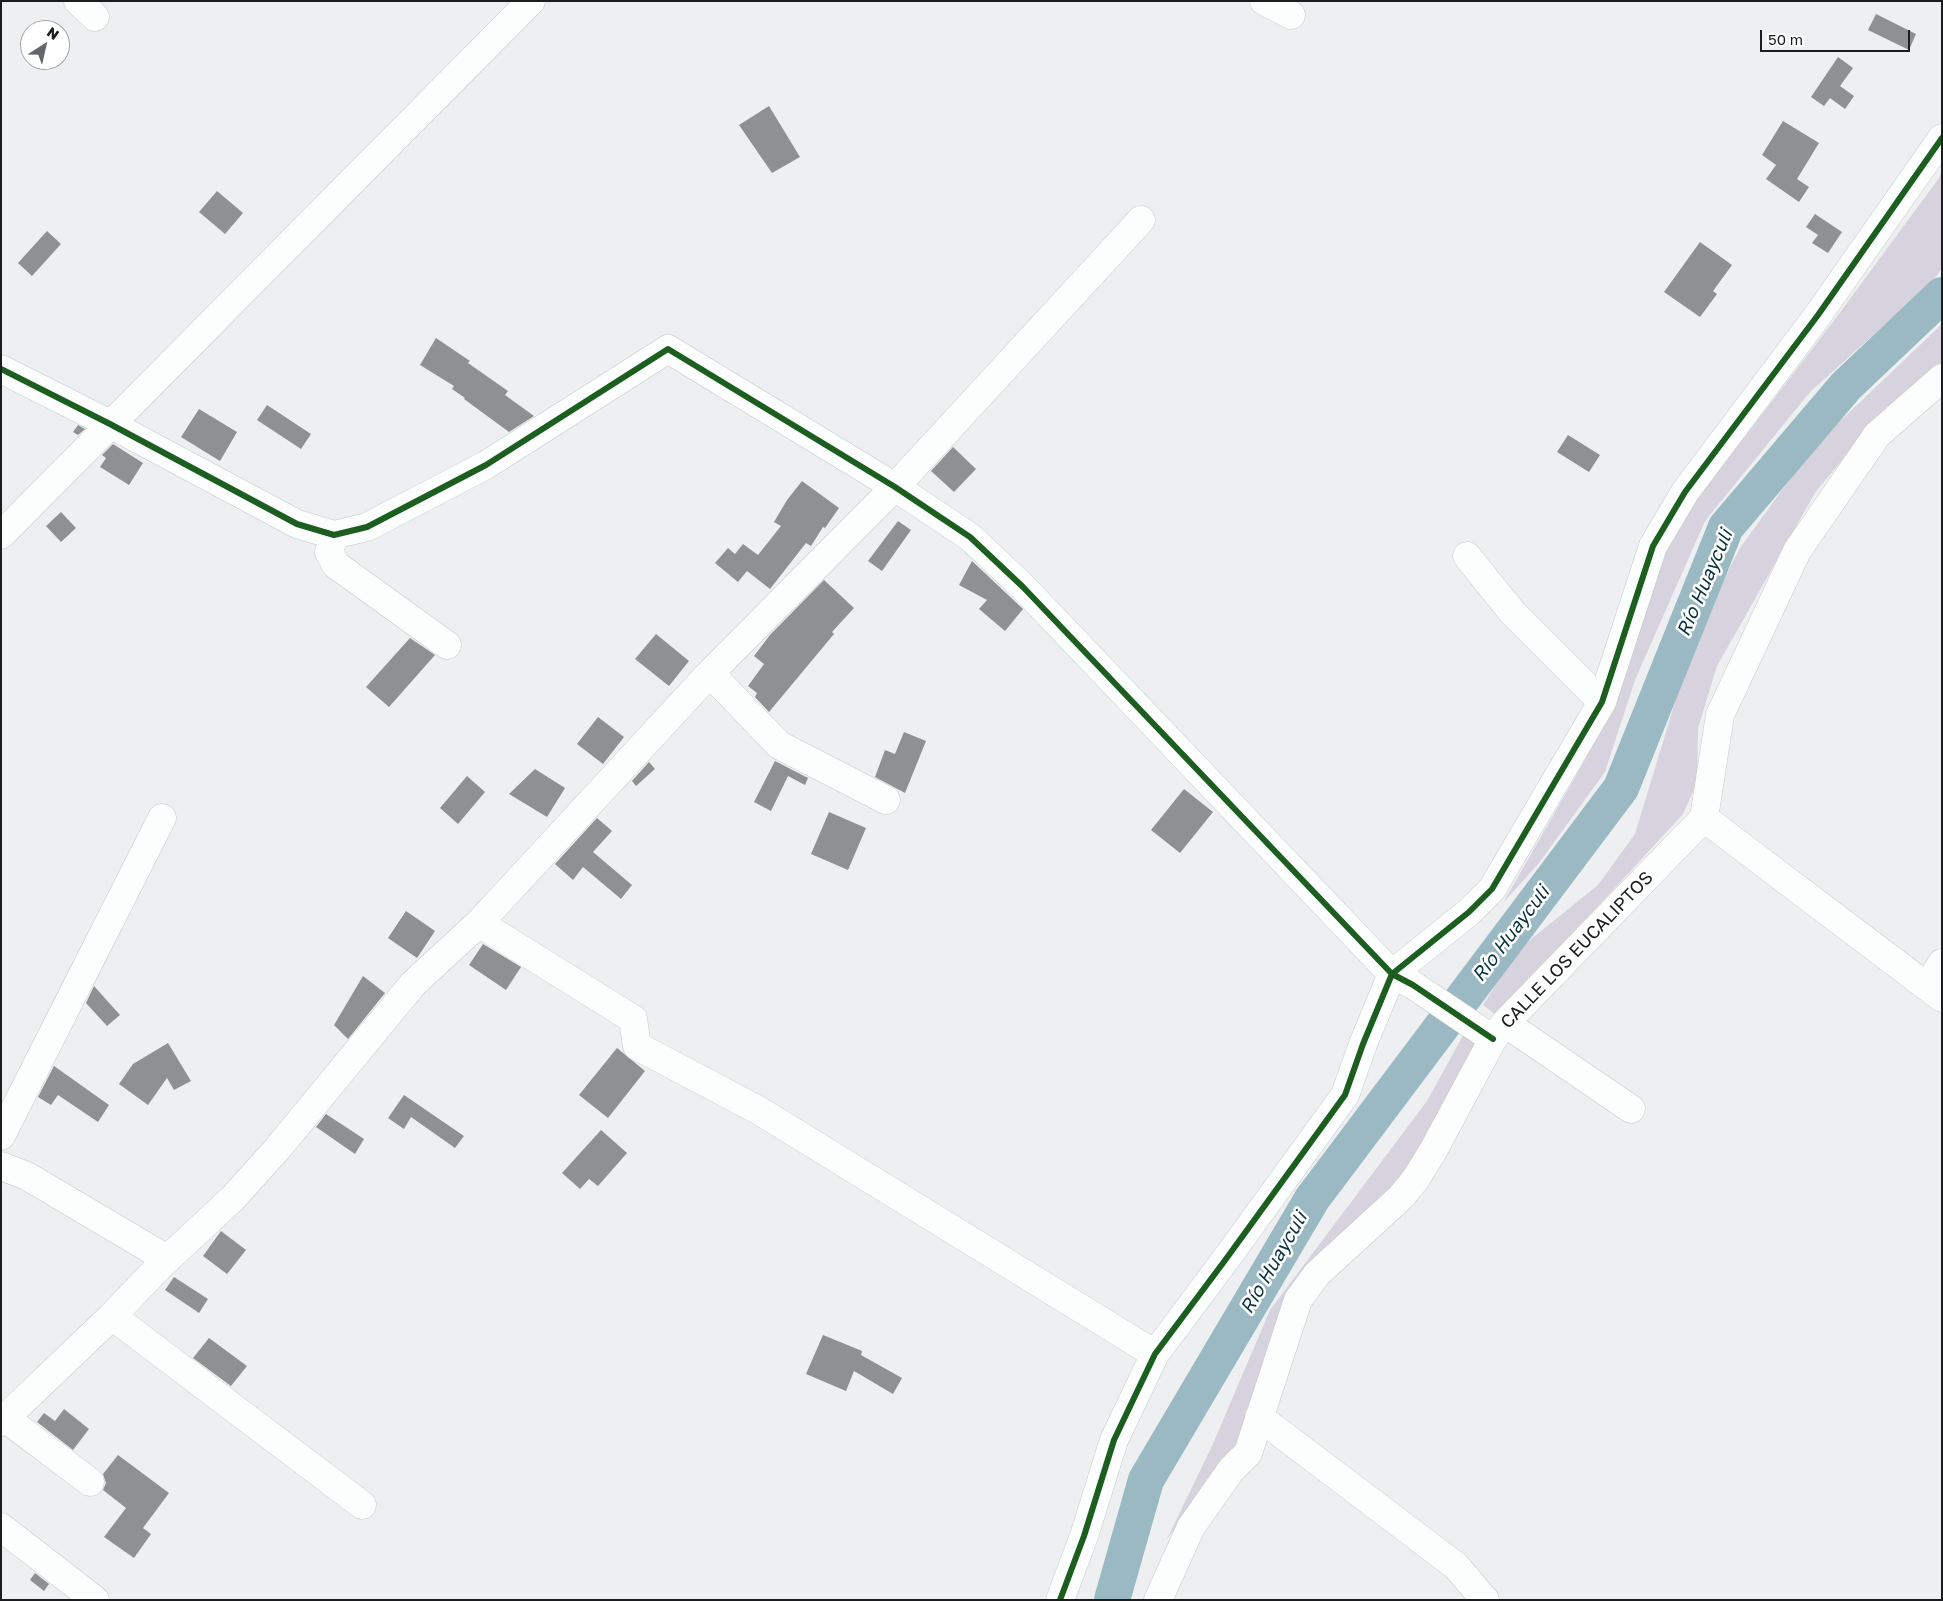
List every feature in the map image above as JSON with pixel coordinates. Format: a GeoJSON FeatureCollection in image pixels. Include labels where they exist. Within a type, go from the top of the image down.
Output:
{"type":"FeatureCollection","features":[{"type":"Feature","properties":{"kind":"street"},"geometry":{"type":"LineString","coordinates":[[1,535],[531,1]]}},
{"type":"Feature","properties":{"kind":"street"},"geometry":{"type":"LineString","coordinates":[[1264,1],[1291,15]]}},
{"type":"Feature","properties":{"kind":"street"},"geometry":{"type":"LineString","coordinates":[[1060,1600],[1084,1536],[1114,1440],[1155,1354],[1345,1095],[1363,1044],[1403,980],[1492,889],[1602,702],[1653,546],[1685,492],[1818,315],[1942,138]]}},
{"type":"Feature","properties":{"kind":"street"},"geometry":{"type":"LineString","coordinates":[[90,1482],[3,1420],[112,1316],[167,1259],[233,1198],[278,1148],[413,984],[480,923],[710,673],[895,487],[1141,220]]}},
{"type":"Feature","properties":{"kind":"street"},"geometry":{"type":"LineString","coordinates":[[1,369],[110,424],[298,524],[334,536],[367,527],[486,465],[668,349],[895,487],[970,537],[1023,587],[1403,980],[1631,1109]]}},
{"type":"Feature","properties":{"kind":"street"},"geometry":{"type":"LineString","coordinates":[[1942,378],[1877,435],[1797,551],[1720,715],[1704,818],[1935,993],[1942,963]]}},
{"type":"Feature","properties":{"kind":"street"},"geometry":{"type":"LineString","coordinates":[[334,536],[329,552],[336,565],[447,645]]}},
{"type":"Feature","properties":{"kind":"street"},"geometry":{"type":"LineString","coordinates":[[1467,556],[1512,612],[1602,702]]}},
{"type":"Feature","properties":{"kind":"street"},"geometry":{"type":"LineString","coordinates":[[710,673],[779,745],[886,800]]}},
{"type":"Feature","properties":{"kind":"street"},"geometry":{"type":"LineString","coordinates":[[1,1136],[162,818]]}},
{"type":"Feature","properties":{"kind":"street","name":"CALLE LOS EUCALIPTOS"},"geometry":{"type":"LineString","coordinates":[[1158,1600],[1191,1527],[1231,1470],[1248,1452],[1298,1300],[1317,1274],[1400,1197],[1415,1180],[1433,1151],[1491,1030],[1704,818]]}},
{"type":"Feature","properties":{"kind":"street"},"geometry":{"type":"LineString","coordinates":[[480,923],[633,1019],[637,1046],[758,1110],[1155,1354]]}},
{"type":"Feature","properties":{"kind":"street"},"geometry":{"type":"LineString","coordinates":[[1,1166],[27,1176],[167,1259]]}},
{"type":"Feature","properties":{"kind":"street"},"geometry":{"type":"LineString","coordinates":[[112,1316],[362,1505]]}},
{"type":"Feature","properties":{"kind":"street"},"geometry":{"type":"LineString","coordinates":[[1260,1417],[1456,1566],[1485,1600]]}},
{"type":"Feature","properties":{"kind":"street"},"geometry":{"type":"LineString","coordinates":[[1,1527],[95,1600]]}},
{"type":"Feature","properties":{"kind":"shaded area"},"geometry":{"type":"Polygon","coordinates":[[[1942,171],[1942,268],[1933,281],[1810,392],[1705,521],[1635,680],[1605,772],[1539,863],[1503,903],[1585,760],[1630,659],[1666,552],[1694,503],[1839,314],[1939,178],[1942,171]]]}},
{"type":"Feature","properties":{"kind":"shaded area"},"geometry":{"type":"Polygon","coordinates":[[[1942,324],[1942,363],[1876,420],[1816,491],[1717,666],[1698,728],[1697,783],[1683,814],[1497,1016],[1483,1005],[1519,949],[1598,885],[1635,834],[1696,633],[1740,548],[1814,446],[1942,324]]]}},
{"type":"Feature","properties":{"kind":"shaded area"},"geometry":{"type":"Polygon","coordinates":[[[1465,1032],[1476,1042],[1407,1175],[1318,1262],[1237,1447],[1167,1539],[1212,1446],[1270,1310],[1427,1101],[1465,1032]]]}},
{"type":"Feature","properties":{"kind":"building"},"geometry":{"type":"Polygon","coordinates":[[[1876,14],[1916,34],[1909,50],[1868,30],[1876,14]]]}},
{"type":"Feature","properties":{"kind":"building"},"geometry":{"type":"Polygon","coordinates":[[[1838,57],[1853,68],[1840,86],[1854,96],[1845,109],[1830,98],[1824,106],[1811,97],[1838,57]]]}},
{"type":"Feature","properties":{"kind":"building"},"geometry":{"type":"Polygon","coordinates":[[[769,106],[800,157],[772,173],[739,125],[769,106]]]}},
{"type":"Feature","properties":{"kind":"building"},"geometry":{"type":"Polygon","coordinates":[[[1783,121],[1819,143],[1797,179],[1809,187],[1799,202],[1766,179],[1776,165],[1762,155],[1783,121]]]}},
{"type":"Feature","properties":{"kind":"building"},"geometry":{"type":"Polygon","coordinates":[[[217,191],[243,213],[225,234],[199,212],[217,191]]]}},
{"type":"Feature","properties":{"kind":"building"},"geometry":{"type":"Polygon","coordinates":[[[1815,214],[1842,232],[1828,253],[1812,243],[1818,235],[1806,227],[1815,214]]]}},
{"type":"Feature","properties":{"kind":"building"},"geometry":{"type":"Polygon","coordinates":[[[47,231],[61,244],[32,276],[18,263],[47,231]]]}},
{"type":"Feature","properties":{"kind":"building"},"geometry":{"type":"Polygon","coordinates":[[[1700,242],[1732,265],[1713,291],[1717,294],[1700,317],[1664,292],[1700,242]]]}},
{"type":"Feature","properties":{"kind":"building"},"geometry":{"type":"Polygon","coordinates":[[[436,338],[470,361],[468,363],[508,391],[505,395],[534,416],[509,432],[452,389],[454,386],[420,365],[436,338]]]}},
{"type":"Feature","properties":{"kind":"building"},"geometry":{"type":"Polygon","coordinates":[[[267,405],[311,434],[301,449],[257,420],[267,405]]]}},
{"type":"Feature","properties":{"kind":"building"},"geometry":{"type":"Polygon","coordinates":[[[199,409],[237,432],[220,461],[181,437],[199,409]]]}},
{"type":"Feature","properties":{"kind":"building"},"geometry":{"type":"Polygon","coordinates":[[[78,425],[85,429],[78,435],[73,432],[78,425]]]}},
{"type":"Feature","properties":{"kind":"building"},"geometry":{"type":"Polygon","coordinates":[[[1568,435],[1600,455],[1589,472],[1557,452],[1568,435]]]}},
{"type":"Feature","properties":{"kind":"building"},"geometry":{"type":"Polygon","coordinates":[[[113,444],[143,463],[129,485],[100,467],[106,458],[102,455],[113,444]]]}},
{"type":"Feature","properties":{"kind":"building"},"geometry":{"type":"Polygon","coordinates":[[[953,447],[976,469],[954,492],[931,471],[953,447]]]}},
{"type":"Feature","properties":{"kind":"building"},"geometry":{"type":"Polygon","coordinates":[[[802,481],[839,508],[825,528],[823,527],[811,546],[806,543],[770,589],[747,571],[738,582],[715,563],[728,548],[735,554],[743,544],[758,555],[781,526],[774,522],[787,500],[802,481]]]}},
{"type":"Feature","properties":{"kind":"building"},"geometry":{"type":"Polygon","coordinates":[[[61,512],[76,528],[61,542],[46,526],[61,512]]]}},
{"type":"Feature","properties":{"kind":"building"},"geometry":{"type":"Polygon","coordinates":[[[898,521],[911,530],[882,571],[868,561],[898,521]]]}},
{"type":"Feature","properties":{"kind":"building"},"geometry":{"type":"Polygon","coordinates":[[[972,561],[1023,609],[1005,631],[979,609],[987,600],[959,585],[972,561]]]}},
{"type":"Feature","properties":{"kind":"building"},"geometry":{"type":"Polygon","coordinates":[[[824,580],[854,608],[832,632],[834,634],[769,712],[755,697],[757,693],[748,686],[764,664],[754,656],[770,635],[824,580]]]}},
{"type":"Feature","properties":{"kind":"building"},"geometry":{"type":"Polygon","coordinates":[[[656,634],[689,661],[669,686],[635,659],[656,634]]]}},
{"type":"Feature","properties":{"kind":"building"},"geometry":{"type":"Polygon","coordinates":[[[410,638],[435,655],[389,707],[366,687],[410,638]]]}},
{"type":"Feature","properties":{"kind":"building"},"geometry":{"type":"Polygon","coordinates":[[[598,717],[624,737],[603,764],[577,744],[598,717]]]}},
{"type":"Feature","properties":{"kind":"building"},"geometry":{"type":"Polygon","coordinates":[[[904,732],[926,741],[905,793],[875,777],[885,750],[895,754],[904,732]]]}},
{"type":"Feature","properties":{"kind":"building"},"geometry":{"type":"Polygon","coordinates":[[[775,761],[808,778],[805,785],[788,776],[771,811],[754,802],[775,761]]]}},
{"type":"Feature","properties":{"kind":"building"},"geometry":{"type":"Polygon","coordinates":[[[649,762],[655,769],[636,786],[632,781],[649,762]]]}},
{"type":"Feature","properties":{"kind":"building"},"geometry":{"type":"Polygon","coordinates":[[[535,769],[565,788],[547,817],[509,794],[535,769]]]}},
{"type":"Feature","properties":{"kind":"building"},"geometry":{"type":"Polygon","coordinates":[[[467,776],[485,792],[458,824],[440,808],[467,776]]]}},
{"type":"Feature","properties":{"kind":"building"},"geometry":{"type":"Polygon","coordinates":[[[1184,789],[1213,812],[1180,853],[1151,830],[1184,789]]]}},
{"type":"Feature","properties":{"kind":"building"},"geometry":{"type":"Polygon","coordinates":[[[829,812],[866,828],[848,870],[811,854],[829,812]]]}},
{"type":"Feature","properties":{"kind":"building"},"geometry":{"type":"Polygon","coordinates":[[[597,818],[612,831],[593,852],[632,885],[621,899],[583,867],[573,880],[555,864],[597,818]]]}},
{"type":"Feature","properties":{"kind":"building"},"geometry":{"type":"Polygon","coordinates":[[[406,911],[435,931],[417,958],[388,938],[406,911]]]}},
{"type":"Feature","properties":{"kind":"building"},"geometry":{"type":"Polygon","coordinates":[[[483,944],[521,967],[506,990],[469,965],[483,944]]]}},
{"type":"Feature","properties":{"kind":"building"},"geometry":{"type":"Polygon","coordinates":[[[363,976],[385,993],[348,1039],[334,1025],[363,976]]]}},
{"type":"Feature","properties":{"kind":"building"},"geometry":{"type":"Polygon","coordinates":[[[94,986],[120,1015],[107,1026],[86,1003],[94,986]]]}},
{"type":"Feature","properties":{"kind":"building"},"geometry":{"type":"Polygon","coordinates":[[[168,1043],[191,1081],[174,1090],[167,1078],[148,1105],[119,1084],[133,1064],[168,1043]]]}},
{"type":"Feature","properties":{"kind":"building"},"geometry":{"type":"Polygon","coordinates":[[[617,1048],[645,1071],[608,1118],[579,1095],[617,1048]]]}},
{"type":"Feature","properties":{"kind":"building"},"geometry":{"type":"Polygon","coordinates":[[[54,1066],[109,1105],[98,1122],[58,1095],[51,1105],[38,1097],[54,1066]]]}},
{"type":"Feature","properties":{"kind":"building"},"geometry":{"type":"Polygon","coordinates":[[[404,1095],[464,1136],[455,1148],[411,1117],[404,1129],[388,1118],[404,1095]]]}},
{"type":"Feature","properties":{"kind":"building"},"geometry":{"type":"Polygon","coordinates":[[[326,1114],[364,1139],[355,1154],[316,1127],[326,1114]]]}},
{"type":"Feature","properties":{"kind":"building"},"geometry":{"type":"Polygon","coordinates":[[[601,1130],[627,1153],[598,1186],[589,1179],[580,1189],[562,1173],[601,1130]]]}},
{"type":"Feature","properties":{"kind":"building"},"geometry":{"type":"Polygon","coordinates":[[[221,1231],[246,1250],[227,1274],[203,1256],[221,1231]]]}},
{"type":"Feature","properties":{"kind":"building"},"geometry":{"type":"Polygon","coordinates":[[[174,1277],[208,1299],[199,1313],[165,1290],[174,1277]]]}},
{"type":"Feature","properties":{"kind":"building"},"geometry":{"type":"Polygon","coordinates":[[[823,1335],[862,1351],[861,1355],[902,1378],[893,1394],[854,1371],[846,1391],[806,1374],[823,1335]]]}},
{"type":"Feature","properties":{"kind":"building"},"geometry":{"type":"Polygon","coordinates":[[[209,1338],[247,1366],[231,1386],[193,1358],[209,1338]]]}},
{"type":"Feature","properties":{"kind":"building"},"geometry":{"type":"Polygon","coordinates":[[[64,1409],[89,1429],[73,1450],[37,1422],[44,1413],[55,1421],[64,1409]]]}},
{"type":"Feature","properties":{"kind":"building"},"geometry":{"type":"Polygon","coordinates":[[[118,1455],[169,1493],[143,1528],[151,1534],[134,1558],[104,1537],[126,1508],[103,1490],[106,1483],[103,1474],[118,1455]]]}},
{"type":"Feature","properties":{"kind":"building"},"geometry":{"type":"Polygon","coordinates":[[[35,1573],[49,1584],[44,1591],[30,1580],[35,1573]]]}},
{"type":"Feature","properties":{"kind":"waterway","name":"Río Huayculi"},"geometry":{"type":"LineString","coordinates":[[1112,1600],[1146,1480],[1312,1199],[1621,788],[1726,527],[1846,386],[1942,295]]}},
{"type":"Feature","properties":{"kind":"waterway","name":"Río Huayculi"},"geometry":{"type":"LineString","coordinates":[[1934,303],[1942,304]]}},
{"type":"Feature","properties":{"kind":"cycle path"},"geometry":{"type":"LineString","coordinates":[[1060,1600],[1084,1536],[1114,1440],[1155,1354],[1345,1095],[1363,1044],[1392,974],[1469,912],[1492,889],[1602,702],[1653,546],[1685,492],[1818,315],[1942,138]]}},
{"type":"Feature","properties":{"kind":"cycle path"},"geometry":{"type":"LineString","coordinates":[[1,369],[110,424],[297,524],[334,535],[367,527],[486,465],[668,349],[895,487],[970,537],[1023,587],[1392,974],[1413,985],[1493,1039]]}}]}
